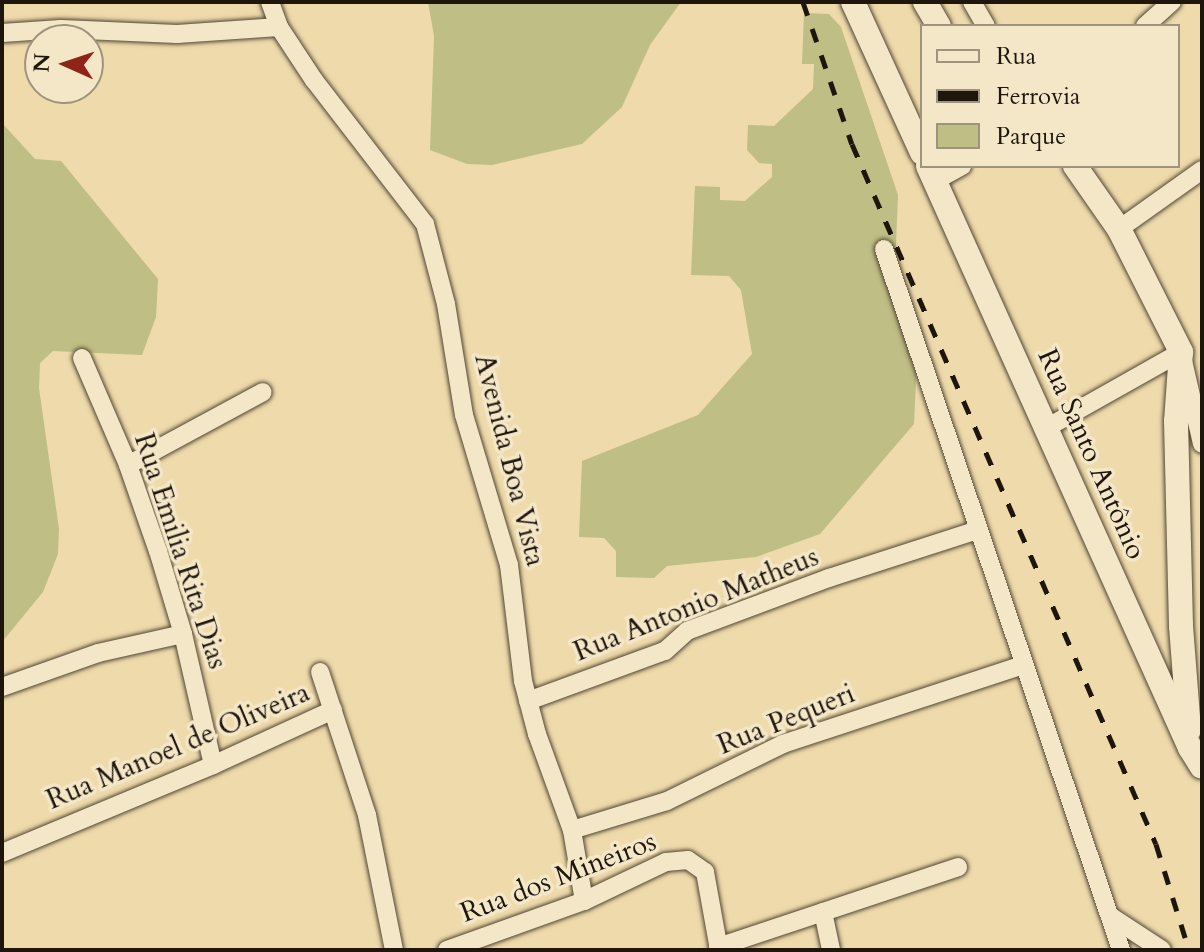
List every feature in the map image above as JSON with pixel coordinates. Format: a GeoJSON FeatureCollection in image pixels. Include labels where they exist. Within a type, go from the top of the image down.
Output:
{"type":"FeatureCollection","features":[{"type":"Feature","properties":{"kind":"main road"},"geometry":{"type":"LineString","coordinates":[[853,2],[920,149]]}},
{"type":"Feature","properties":{"kind":"main road"},"geometry":{"type":"LineString","coordinates":[[925,2],[938,24]]}},
{"type":"Feature","properties":{"kind":"main road"},"geometry":{"type":"LineString","coordinates":[[1076,168],[1119,229],[1181,352],[1176,421],[1181,626],[1196,757]]}},
{"type":"Feature","properties":{"kind":"main road","name":"Rua Santo Antônio"},"geometry":{"type":"LineString","coordinates":[[932,174],[1196,757]]}},
{"type":"Feature","properties":{"kind":"street","name":"Avenida Boa Vista"},"geometry":{"type":"LineString","coordinates":[[270,2],[279,27],[314,80],[425,224],[446,304],[464,415],[509,565],[528,701],[572,830],[584,901]]}},
{"type":"Feature","properties":{"kind":"street"},"geometry":{"type":"LineString","coordinates":[[972,2],[985,24]]}},
{"type":"Feature","properties":{"kind":"street"},"geometry":{"type":"LineString","coordinates":[[1147,24],[1172,2]]}},
{"type":"Feature","properties":{"kind":"street"},"geometry":{"type":"LineString","coordinates":[[2,33],[61,29],[177,34],[279,27]]}},
{"type":"Feature","properties":{"kind":"street"},"geometry":{"type":"LineString","coordinates":[[932,174],[954,168]]}},
{"type":"Feature","properties":{"kind":"street"},"geometry":{"type":"LineString","coordinates":[[1119,229],[1202,170]]}},
{"type":"Feature","properties":{"kind":"street"},"geometry":{"type":"LineString","coordinates":[[884,249],[1121,950]]}},
{"type":"Feature","properties":{"kind":"street"},"geometry":{"type":"LineString","coordinates":[[1048,427],[1181,352],[1202,444]]}},
{"type":"Feature","properties":{"kind":"street","name":"Rua Emilia Rita Dias"},"geometry":{"type":"LineString","coordinates":[[82,358],[128,465],[183,634],[213,765]]}},
{"type":"Feature","properties":{"kind":"street"},"geometry":{"type":"LineString","coordinates":[[128,465],[263,392]]}},
{"type":"Feature","properties":{"kind":"street","name":"Rua Antonio Matheus"},"geometry":{"type":"LineString","coordinates":[[528,701],[665,651],[687,631],[829,578],[978,530]]}},
{"type":"Feature","properties":{"kind":"street"},"geometry":{"type":"LineString","coordinates":[[2,687],[98,653],[183,634]]}},
{"type":"Feature","properties":{"kind":"street","name":"Rua Pequeri"},"geometry":{"type":"LineString","coordinates":[[572,830],[667,801],[783,744],[1023,665]]}},
{"type":"Feature","properties":{"kind":"street"},"geometry":{"type":"LineString","coordinates":[[320,672],[367,815],[394,950]]}},
{"type":"Feature","properties":{"kind":"street","name":"Rua Manoel de Oliveira"},"geometry":{"type":"LineString","coordinates":[[2,853],[213,765],[333,710]]}},
{"type":"Feature","properties":{"kind":"street","name":"Rua dos Mineiros"},"geometry":{"type":"LineString","coordinates":[[447,950],[584,901],[666,862],[688,860],[705,872],[714,945]]}},
{"type":"Feature","properties":{"kind":"street"},"geometry":{"type":"LineString","coordinates":[[714,945],[958,867]]}},
{"type":"Feature","properties":{"kind":"street"},"geometry":{"type":"LineString","coordinates":[[823,912],[831,950]]}},
{"type":"Feature","properties":{"kind":"street"},"geometry":{"type":"LineString","coordinates":[[1110,916],[1162,950]]}},
{"type":"Feature","properties":{"kind":"green space"},"geometry":{"type":"Polygon","coordinates":[[[428,2],[681,2],[650,45],[622,107],[582,144],[492,165],[467,164],[430,150],[434,36],[428,2]]]}},
{"type":"Feature","properties":{"kind":"green space"},"geometry":{"type":"Polygon","coordinates":[[[804,13],[829,14],[841,27],[898,195],[894,296],[917,360],[914,424],[820,534],[756,557],[667,566],[654,578],[616,577],[616,551],[604,538],[579,537],[582,461],[698,415],[752,354],[741,290],[729,276],[691,275],[695,186],[720,187],[720,200],[745,201],[772,177],[772,164],[759,163],[747,150],[748,125],[774,126],[813,89],[814,64],[802,64],[804,13]]]}},
{"type":"Feature","properties":{"kind":"green space"},"geometry":{"type":"Polygon","coordinates":[[[2,123],[35,159],[61,161],[158,279],[156,317],[142,355],[53,351],[40,363],[39,388],[59,529],[58,554],[43,592],[2,642],[2,123]]]}},
{"type":"Feature","properties":{"kind":"railway"},"geometry":{"type":"LineString","coordinates":[[803,2],[852,144],[1156,844],[1189,950]]}}]}
